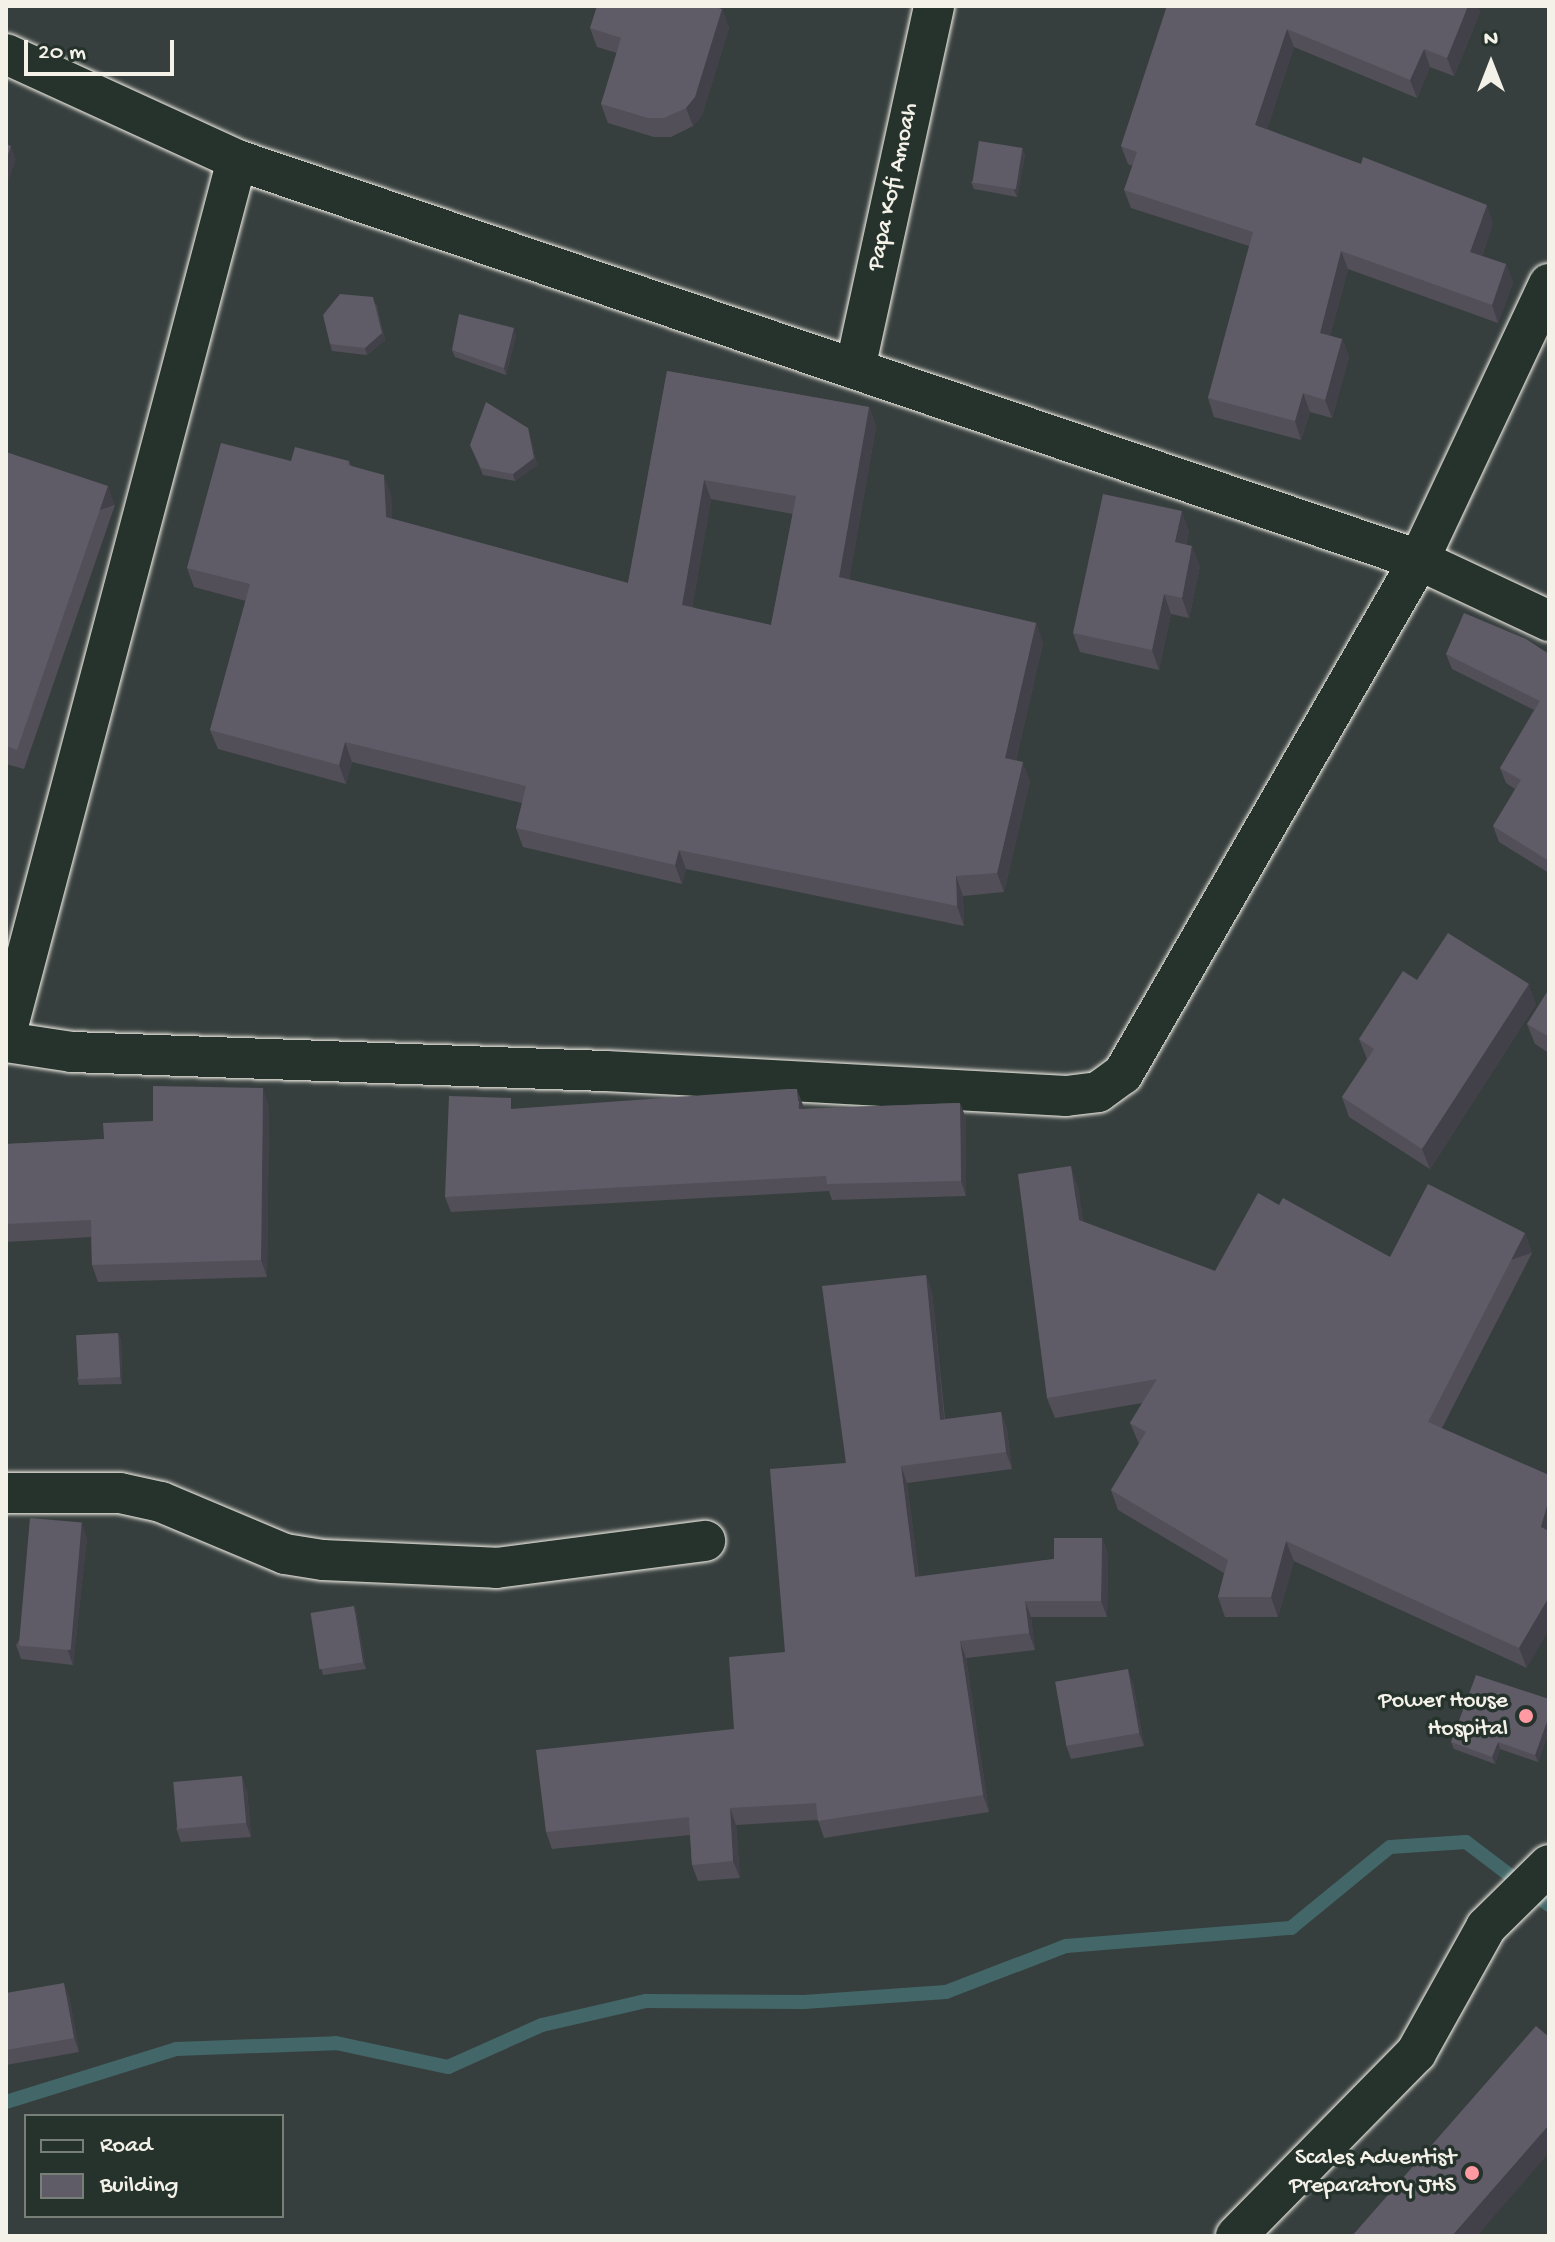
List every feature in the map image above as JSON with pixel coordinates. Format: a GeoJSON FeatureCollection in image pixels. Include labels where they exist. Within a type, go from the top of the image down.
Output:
{"type":"FeatureCollection","features":[{"type":"Feature","properties":{"kind":"street","name":"Papa Kofi Amoah"},"geometry":{"type":"LineString","coordinates":[[855,369],[934,6]]}},
{"type":"Feature","properties":{"kind":"street"},"geometry":{"type":"LineString","coordinates":[[6,54],[237,160],[1419,560],[1549,621]]}},
{"type":"Feature","properties":{"kind":"street"},"geometry":{"type":"LineString","coordinates":[[6,1034],[237,160]]}},
{"type":"Feature","properties":{"kind":"street"},"geometry":{"type":"LineString","coordinates":[[6,1042],[72,1052],[606,1071],[1066,1096],[1098,1092],[1123,1074],[1419,560],[1549,284]]}},
{"type":"Feature","properties":{"kind":"street"},"geometry":{"type":"LineString","coordinates":[[6,1493],[120,1493],[161,1502],[285,1554],[323,1560],[496,1568],[705,1541]]}},
{"type":"Feature","properties":{"kind":"street"},"geometry":{"type":"LineString","coordinates":[[1236,2236],[1416,2053],[1486,1927],[1549,1865]]}},
{"type":"Feature","properties":{"kind":"building"},"geometry":{"type":"Polygon","coordinates":[[[597,6],[712,6],[722,9],[695,97],[686,108],[664,118],[648,118],[601,104],[621,38],[590,28],[597,6]]]}},
{"type":"Feature","properties":{"kind":"building"},"geometry":{"type":"Polygon","coordinates":[[[1167,6],[1468,6],[1447,58],[1424,49],[1410,80],[1287,29],[1255,125],[1361,164],[1363,157],[1487,205],[1470,252],[1506,264],[1492,305],[1341,251],[1320,333],[1342,339],[1325,400],[1303,393],[1295,421],[1208,398],[1253,232],[1124,190],[1137,152],[1121,146],[1167,6]]]}},
{"type":"Feature","properties":{"kind":"building"},"geometry":{"type":"Polygon","coordinates":[[[979,141],[1022,148],[1016,189],[972,182],[979,141]]]}},
{"type":"Feature","properties":{"kind":"building"},"geometry":{"type":"Polygon","coordinates":[[[6,144],[11,146],[6,161],[6,144]]]}},
{"type":"Feature","properties":{"kind":"building"},"geometry":{"type":"Polygon","coordinates":[[[340,294],[373,297],[382,333],[365,348],[330,344],[323,315],[340,294]]]}},
{"type":"Feature","properties":{"kind":"building"},"geometry":{"type":"Polygon","coordinates":[[[459,314],[514,328],[504,368],[452,350],[459,314]]]}},
{"type":"Feature","properties":{"kind":"building"},"geometry":{"type":"Polygon","coordinates":[[[667,371],[869,407],[839,577],[1036,623],[1005,758],[1023,762],[997,873],[956,876],[957,906],[679,850],[675,865],[516,828],[526,786],[345,742],[339,765],[210,730],[250,584],[187,568],[221,443],[291,461],[295,447],[349,461],[348,465],[384,475],[386,517],[628,583],[667,371]],[[704,480],[682,605],[771,625],[796,496],[704,480]]]}},
{"type":"Feature","properties":{"kind":"building"},"geometry":{"type":"Polygon","coordinates":[[[486,402],[528,428],[534,458],[513,474],[481,468],[470,445],[486,402]]]}},
{"type":"Feature","properties":{"kind":"building"},"geometry":{"type":"Polygon","coordinates":[[[6,452],[108,486],[17,750],[6,746],[6,452]]]}},
{"type":"Feature","properties":{"kind":"building"},"geometry":{"type":"Polygon","coordinates":[[[1103,494],[1182,511],[1175,542],[1192,546],[1182,598],[1164,594],[1152,650],[1073,633],[1103,494]]]}},
{"type":"Feature","properties":{"kind":"building"},"geometry":{"type":"Polygon","coordinates":[[[1464,613],[1526,639],[1549,654],[1549,861],[1493,826],[1521,780],[1500,768],[1540,701],[1446,654],[1464,613]]]}},
{"type":"Feature","properties":{"kind":"building"},"geometry":{"type":"Polygon","coordinates":[[[1448,933],[1529,984],[1422,1149],[1342,1097],[1374,1049],[1359,1039],[1403,971],[1417,980],[1448,933]]]}},
{"type":"Feature","properties":{"kind":"building"},"geometry":{"type":"Polygon","coordinates":[[[1549,989],[1549,1037],[1527,1024],[1549,989]]]}},
{"type":"Feature","properties":{"kind":"building"},"geometry":{"type":"Polygon","coordinates":[[[153,1086],[263,1088],[261,1260],[92,1265],[91,1220],[6,1224],[6,1144],[104,1139],[103,1123],[153,1121],[153,1086]]]}},
{"type":"Feature","properties":{"kind":"building"},"geometry":{"type":"Polygon","coordinates":[[[797,1089],[799,1109],[960,1103],[961,1181],[827,1184],[826,1176],[445,1197],[449,1096],[511,1098],[511,1109],[797,1089]]]}},
{"type":"Feature","properties":{"kind":"building"},"geometry":{"type":"Polygon","coordinates":[[[1071,1166],[1079,1220],[1215,1271],[1258,1193],[1279,1205],[1283,1198],[1390,1257],[1428,1184],[1525,1233],[1428,1422],[1549,1475],[1549,1499],[1541,1527],[1549,1531],[1549,1597],[1519,1648],[1286,1541],[1271,1597],[1218,1597],[1228,1560],[1111,1490],[1146,1432],[1130,1423],[1157,1379],[1047,1398],[1018,1174],[1071,1166]]]}},
{"type":"Feature","properties":{"kind":"building"},"geometry":{"type":"Polygon","coordinates":[[[926,1275],[940,1420],[1001,1412],[1006,1452],[901,1466],[915,1577],[1054,1559],[1054,1538],[1102,1538],[1101,1601],[1025,1601],[1029,1633],[960,1641],[983,1795],[818,1821],[816,1803],[730,1808],[733,1861],[692,1865],[689,1817],[546,1832],[536,1750],[734,1729],[729,1657],[785,1652],[770,1469],[846,1463],[822,1286],[926,1275]]]}},
{"type":"Feature","properties":{"kind":"building"},"geometry":{"type":"Polygon","coordinates":[[[118,1333],[120,1377],[78,1379],[76,1335],[118,1333]]]}},
{"type":"Feature","properties":{"kind":"building"},"geometry":{"type":"Polygon","coordinates":[[[30,1518],[82,1523],[71,1650],[19,1646],[30,1518]]]}},
{"type":"Feature","properties":{"kind":"building"},"geometry":{"type":"Polygon","coordinates":[[[354,1606],[363,1662],[319,1669],[311,1613],[354,1606]]]}},
{"type":"Feature","properties":{"kind":"building"},"geometry":{"type":"Polygon","coordinates":[[[1128,1669],[1139,1733],[1066,1746],[1055,1682],[1128,1669]]]}},
{"type":"Feature","properties":{"kind":"building"},"geometry":{"type":"Polygon","coordinates":[[[1476,1675],[1549,1699],[1549,1716],[1535,1755],[1498,1742],[1492,1757],[1451,1742],[1476,1675]]]}},
{"type":"Feature","properties":{"kind":"building"},"geometry":{"type":"Polygon","coordinates":[[[242,1776],[246,1823],[177,1829],[173,1782],[242,1776]]]}},
{"type":"Feature","properties":{"kind":"building"},"geometry":{"type":"Polygon","coordinates":[[[64,1983],[74,2038],[6,2050],[6,1993],[64,1983]]]}},
{"type":"Feature","properties":{"kind":"building"},"geometry":{"type":"Polygon","coordinates":[[[1536,2026],[1549,2037],[1549,2125],[1452,2236],[1352,2236],[1536,2026]]]}},
{"type":"Feature","properties":{"kind":"waterway"},"geometry":{"type":"LineString","coordinates":[[6,2102],[176,2049],[336,2043],[448,2067],[542,2025],[646,2001],[804,2002],[946,1992],[1066,1946],[1291,1928],[1390,1847],[1466,1842],[1549,1905]]}},
{"type":"Feature","properties":{"kind":"place","name":"Power House Hospital"},"geometry":{"type":"Point","coordinates":[1526,1716]}},
{"type":"Feature","properties":{"kind":"place","name":"Scales Adventist Preparatory JHS"},"geometry":{"type":"Point","coordinates":[1472,2173]}}]}
